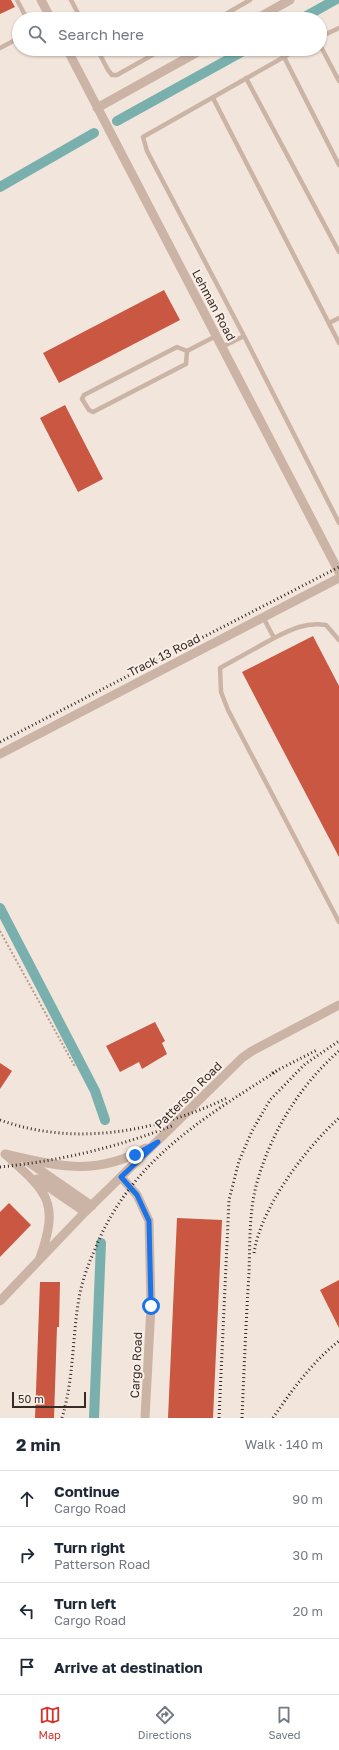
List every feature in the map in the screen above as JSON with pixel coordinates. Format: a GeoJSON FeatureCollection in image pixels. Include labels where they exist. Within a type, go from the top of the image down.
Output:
{"type":"FeatureCollection","features":[{"type":"Feature","properties":{"kind":"street"},"geometry":{"type":"LineString","coordinates":[[41,0],[47,12]]}},
{"type":"Feature","properties":{"kind":"street"},"geometry":{"type":"LineString","coordinates":[[269,12],[290,0]]}},
{"type":"Feature","properties":{"kind":"street","name":"Lehman Road"},"geometry":{"type":"LineString","coordinates":[[71,56],[339,572]]}},
{"type":"Feature","properties":{"kind":"street"},"geometry":{"type":"LineString","coordinates":[[97,108],[190,56]]}},
{"type":"Feature","properties":{"kind":"street","name":"Track 13 Road"},"geometry":{"type":"LineString","coordinates":[[0,754],[339,578]]}},
{"type":"Feature","properties":{"kind":"street","name":"Patterson Road"},"geometry":{"type":"LineString","coordinates":[[0,1301],[89,1209],[242,1058],[252,1051],[339,1004]]}},
{"type":"Feature","properties":{"kind":"street"},"geometry":{"type":"LineString","coordinates":[[2,1152],[61,1166],[103,1165],[135,1155],[158,1142]]}},
{"type":"Feature","properties":{"kind":"street"},"geometry":{"type":"LineString","coordinates":[[2,1152],[27,1173],[43,1192],[50,1213],[48,1236],[39,1261]]}},
{"type":"Feature","properties":{"kind":"street"},"geometry":{"type":"LineString","coordinates":[[23,1158],[89,1209]]}},
{"type":"Feature","properties":{"kind":"street"},"geometry":{"type":"LineString","coordinates":[[27,1173],[89,1209]]}},
{"type":"Feature","properties":{"kind":"street","name":"Cargo Road"},"geometry":{"type":"LineString","coordinates":[[121,1177],[137,1195],[149,1221],[151,1306],[146,1418]]}},
{"type":"Feature","properties":{"kind":"lane"},"geometry":{"type":"LineString","coordinates":[[16,0],[22,12]]}},
{"type":"Feature","properties":{"kind":"lane"},"geometry":{"type":"LineString","coordinates":[[71,0],[77,12]]}},
{"type":"Feature","properties":{"kind":"lane"},"geometry":{"type":"LineString","coordinates":[[229,12],[250,0]]}},
{"type":"Feature","properties":{"kind":"lane"},"geometry":{"type":"LineString","coordinates":[[327,34],[339,28]]}},
{"type":"Feature","properties":{"kind":"lane"},"geometry":{"type":"LineString","coordinates":[[0,48],[12,42]]}},
{"type":"Feature","properties":{"kind":"lane"},"geometry":{"type":"LineString","coordinates":[[101,56],[112,75],[117,75],[151,56]]}},
{"type":"Feature","properties":{"kind":"lane"},"geometry":{"type":"LineString","coordinates":[[326,56],[339,82]]}},
{"type":"Feature","properties":{"kind":"lane"},"geometry":{"type":"LineString","coordinates":[[339,165],[284,57],[143,137],[144,142],[339,523]]}},
{"type":"Feature","properties":{"kind":"lane"},"geometry":{"type":"LineString","coordinates":[[246,78],[339,252]]}},
{"type":"Feature","properties":{"kind":"lane"},"geometry":{"type":"LineString","coordinates":[[213,98],[339,343]]}},
{"type":"Feature","properties":{"kind":"lane"},"geometry":{"type":"LineString","coordinates":[[329,323],[339,318]]}},
{"type":"Feature","properties":{"kind":"lane"},"geometry":{"type":"LineString","coordinates":[[187,350],[186,364],[93,412],[89,410],[82,399],[84,395],[177,347],[187,350],[216,336]]}},
{"type":"Feature","properties":{"kind":"lane"},"geometry":{"type":"LineString","coordinates":[[222,348],[244,336]]}},
{"type":"Feature","properties":{"kind":"lane"},"geometry":{"type":"LineString","coordinates":[[263,617],[274,638]]}},
{"type":"Feature","properties":{"kind":"lane"},"geometry":{"type":"LineString","coordinates":[[339,640],[326,625],[312,623],[293,628],[220,668],[221,692],[228,710],[339,922]]}},
{"type":"Feature","properties":{"kind":"path"},"geometry":{"type":"LineString","coordinates":[[0,931],[75,1067]]}},
{"type":"Feature","properties":{"kind":"building"},"geometry":{"type":"Polygon","coordinates":[[[0,0],[11,0],[15,7],[0,14],[0,0]]]}},
{"type":"Feature","properties":{"kind":"building"},"geometry":{"type":"Polygon","coordinates":[[[164,290],[180,320],[59,383],[43,353],[164,290]]]}},
{"type":"Feature","properties":{"kind":"building"},"geometry":{"type":"Polygon","coordinates":[[[65,405],[103,479],[78,492],[40,418],[65,405]]]}},
{"type":"Feature","properties":{"kind":"building"},"geometry":{"type":"Polygon","coordinates":[[[313,636],[339,686],[339,857],[242,672],[313,636]]]}},
{"type":"Feature","properties":{"kind":"building"},"geometry":{"type":"Polygon","coordinates":[[[155,1022],[165,1041],[162,1043],[167,1054],[142,1069],[139,1062],[120,1072],[106,1046],[155,1022]]]}},
{"type":"Feature","properties":{"kind":"building"},"geometry":{"type":"Polygon","coordinates":[[[0,1063],[12,1071],[0,1089],[0,1063]]]}},
{"type":"Feature","properties":{"kind":"building"},"geometry":{"type":"Polygon","coordinates":[[[9,1203],[31,1225],[0,1257],[0,1212],[9,1203]]]}},
{"type":"Feature","properties":{"kind":"building"},"geometry":{"type":"Polygon","coordinates":[[[177,1218],[222,1220],[213,1418],[168,1418],[177,1218]]]}},
{"type":"Feature","properties":{"kind":"building"},"geometry":{"type":"Polygon","coordinates":[[[339,1280],[339,1328],[320,1290],[339,1280]]]}},
{"type":"Feature","properties":{"kind":"building"},"geometry":{"type":"Polygon","coordinates":[[[40,1282],[60,1282],[54,1418],[35,1418],[40,1282]]]}},
{"type":"Feature","properties":{"kind":"waterway"},"geometry":{"type":"LineString","coordinates":[[314,12],[335,0]]}},
{"type":"Feature","properties":{"kind":"waterway"},"geometry":{"type":"LineString","coordinates":[[117,121],[234,56]]}},
{"type":"Feature","properties":{"kind":"waterway"},"geometry":{"type":"LineString","coordinates":[[0,187],[94,133]]}},
{"type":"Feature","properties":{"kind":"waterway"},"geometry":{"type":"LineString","coordinates":[[0,908],[95,1091],[105,1120]]}},
{"type":"Feature","properties":{"kind":"waterway"},"geometry":{"type":"LineString","coordinates":[[94,1418],[101,1243]]}},
{"type":"Feature","properties":{"kind":"railway"},"geometry":{"type":"LineString","coordinates":[[0,742],[339,567]]}},
{"type":"Feature","properties":{"kind":"railway"},"geometry":{"type":"LineString","coordinates":[[219,1418],[229,1200],[239,1161],[252,1131],[270,1100],[305,1064],[339,1041]]}},
{"type":"Feature","properties":{"kind":"railway"},"geometry":{"type":"LineString","coordinates":[[272,1073],[317,1050]]}},
{"type":"Feature","properties":{"kind":"railway"},"geometry":{"type":"LineString","coordinates":[[242,1418],[250,1229],[256,1186],[269,1148],[288,1112],[311,1080],[339,1051]]}},
{"type":"Feature","properties":{"kind":"railway"},"geometry":{"type":"LineString","coordinates":[[62,1418],[69,1388],[80,1292],[90,1261],[110,1218],[128,1191],[148,1167],[171,1145],[195,1125],[277,1071]]}},
{"type":"Feature","properties":{"kind":"railway"},"geometry":{"type":"LineString","coordinates":[[0,1120],[28,1128],[57,1133],[86,1134],[115,1132],[172,1120],[227,1098]]}},
{"type":"Feature","properties":{"kind":"railway"},"geometry":{"type":"LineString","coordinates":[[254,1253],[258,1235],[265,1217],[286,1180],[312,1146],[339,1118]]}},
{"type":"Feature","properties":{"kind":"railway"},"geometry":{"type":"LineString","coordinates":[[0,1167],[44,1161],[88,1152],[132,1140],[174,1125]]}},
{"type":"Feature","properties":{"kind":"railway"},"geometry":{"type":"LineString","coordinates":[[273,1418],[311,1367],[339,1341]]}},
{"type":"Feature","properties":{"kind":"route"},"geometry":{"type":"LineString","coordinates":[[135,1155],[158,1142],[121,1177],[137,1195],[149,1221],[151,1306]]}}]}
